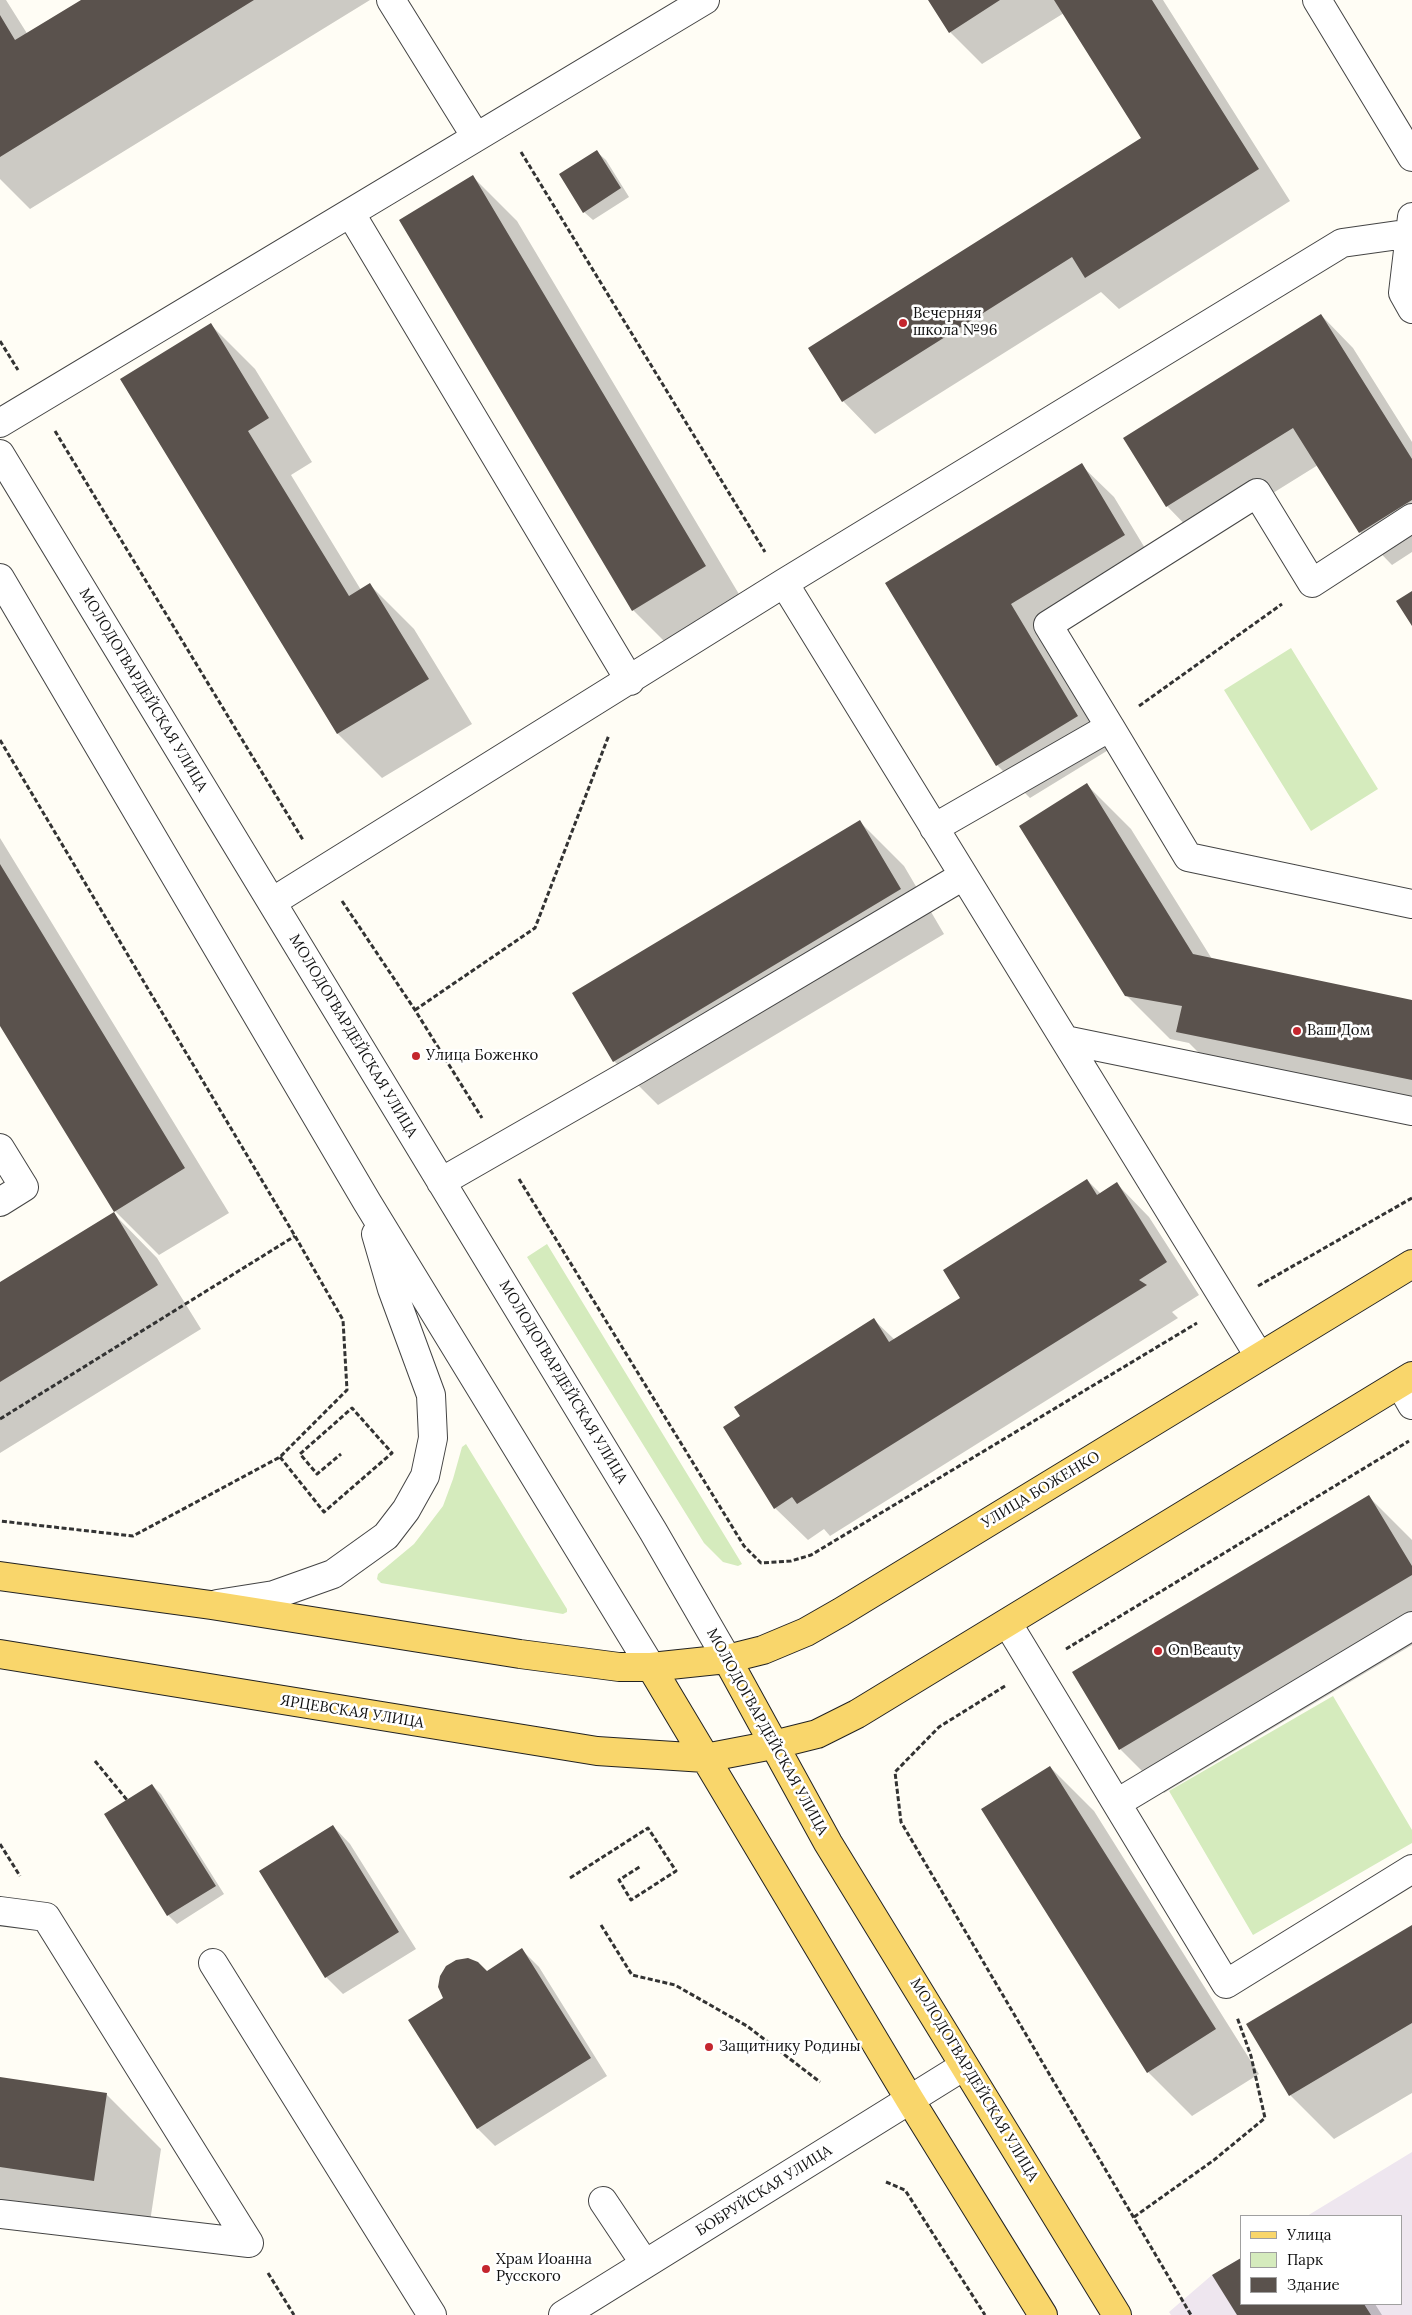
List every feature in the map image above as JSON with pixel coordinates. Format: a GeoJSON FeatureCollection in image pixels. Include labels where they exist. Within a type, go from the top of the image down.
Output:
{"type":"FeatureCollection","features":[{"type":"Feature","properties":{"kind":"main road","name":"УЛИЦА БОЖЕНКО"},"geometry":{"type":"LineString","coordinates":[[651,1667],[726,1659],[762,1650],[806,1632],[1412,1264]]}},
{"type":"Feature","properties":{"kind":"main road"},"geometry":{"type":"LineString","coordinates":[[705,1758],[773,1745],[817,1734],[857,1714],[1408,1388]]}},
{"type":"Feature","properties":{"kind":"main road"},"geometry":{"type":"LineString","coordinates":[[0,1576],[211,1605],[520,1654],[619,1667],[651,1667],[910,2100],[1043,2315]]}},
{"type":"Feature","properties":{"kind":"main road","name":"ЯРЦЕВСКАЯ УЛИЦА"},"geometry":{"type":"LineString","coordinates":[[0,1654],[548,1744],[597,1751],[705,1758]]}},
{"type":"Feature","properties":{"kind":"main road","name":"МОЛОДОГВАРДЕЙСКАЯ УЛИЦА"},"geometry":{"type":"LineString","coordinates":[[726,1659],[828,1843],[1117,2315]]}},
{"type":"Feature","properties":{"kind":"street"},"geometry":{"type":"LineString","coordinates":[[391,0],[476,137]]}},
{"type":"Feature","properties":{"kind":"street"},"geometry":{"type":"LineString","coordinates":[[0,423],[705,0]]}},
{"type":"Feature","properties":{"kind":"street"},"geometry":{"type":"LineString","coordinates":[[1317,0],[1412,157]]}},
{"type":"Feature","properties":{"kind":"street"},"geometry":{"type":"LineString","coordinates":[[351,214],[630,680]]}},
{"type":"Feature","properties":{"kind":"street"},"geometry":{"type":"LineString","coordinates":[[272,902],[784,583],[1342,244],[1411,227],[1403,294],[1412,309]]}},
{"type":"Feature","properties":{"kind":"street","name":"МОЛОДОГВАРДЕЙСКАЯ УЛИЦА"},"geometry":{"type":"LineString","coordinates":[[0,454],[653,1531],[726,1659]]}},
{"type":"Feature","properties":{"kind":"street"},"geometry":{"type":"LineString","coordinates":[[1412,518],[1312,583],[1257,493],[1048,625],[1188,857],[1412,904]]}},
{"type":"Feature","properties":{"kind":"street"},"geometry":{"type":"LineString","coordinates":[[784,583],[1259,1356]]}},
{"type":"Feature","properties":{"kind":"street"},"geometry":{"type":"LineString","coordinates":[[2,584],[367,1202],[651,1667]]}},
{"type":"Feature","properties":{"kind":"street"},"geometry":{"type":"LineString","coordinates":[[934,828],[1110,727]]}},
{"type":"Feature","properties":{"kind":"street"},"geometry":{"type":"LineString","coordinates":[[441,1182],[638,1069],[963,876]]}},
{"type":"Feature","properties":{"kind":"street"},"geometry":{"type":"LineString","coordinates":[[1065,1040],[1412,1111]]}},
{"type":"Feature","properties":{"kind":"street"},"geometry":{"type":"LineString","coordinates":[[0,1148],[24,1187],[0,1202]]}},
{"type":"Feature","properties":{"kind":"street"},"geometry":{"type":"LineString","coordinates":[[211,1605],[274,1595],[333,1574],[386,1536],[406,1510],[425,1476],[434,1438],[431,1395],[392,1290],[367,1202]]}},
{"type":"Feature","properties":{"kind":"street"},"geometry":{"type":"LineString","coordinates":[[1008,1624],[1226,1984],[1412,1869]]}},
{"type":"Feature","properties":{"kind":"street"},"geometry":{"type":"LineString","coordinates":[[1116,1802],[1412,1626]]}},
{"type":"Feature","properties":{"kind":"street"},"geometry":{"type":"LineString","coordinates":[[0,1911],[46,1917],[250,2243]]}},
{"type":"Feature","properties":{"kind":"street"},"geometry":{"type":"LineString","coordinates":[[213,1963],[432,2315]]}},
{"type":"Feature","properties":{"kind":"street","name":"БОБРУЙСКАЯ УЛИЦА"},"geometry":{"type":"LineString","coordinates":[[562,2315],[964,2066]]}},
{"type":"Feature","properties":{"kind":"street"},"geometry":{"type":"LineString","coordinates":[[603,2201],[645,2264]]}},
{"type":"Feature","properties":{"kind":"street"},"geometry":{"type":"LineString","coordinates":[[0,2214],[250,2243]]}},
{"type":"Feature","properties":{"kind":"path"},"geometry":{"type":"LineString","coordinates":[[501,122],[784,583]]}},
{"type":"Feature","properties":{"kind":"path"},"geometry":{"type":"LineString","coordinates":[[0,341],[322,870],[415,1010],[744,1546],[761,1563],[791,1561],[811,1555],[1226,1305],[1412,1198]]}},
{"type":"Feature","properties":{"kind":"path"},"geometry":{"type":"LineString","coordinates":[[1110,727],[1312,583]]}},
{"type":"Feature","properties":{"kind":"path"},"geometry":{"type":"LineString","coordinates":[[415,1010],[535,928],[630,680]]}},
{"type":"Feature","properties":{"kind":"path"},"geometry":{"type":"LineString","coordinates":[[0,740],[343,1320],[347,1390],[280,1457],[133,1536],[0,1521]]}},
{"type":"Feature","properties":{"kind":"path"},"geometry":{"type":"LineString","coordinates":[[0,1419],[295,1236]]}},
{"type":"Feature","properties":{"kind":"path"},"geometry":{"type":"LineString","coordinates":[[280,1457],[324,1512],[392,1453],[352,1408],[300,1454],[317,1474],[341,1454]]}},
{"type":"Feature","properties":{"kind":"path"},"geometry":{"type":"LineString","coordinates":[[1191,2315],[901,1822],[895,1772],[939,1727],[1412,1440]]}},
{"type":"Feature","properties":{"kind":"path"},"geometry":{"type":"LineString","coordinates":[[95,1761],[127,1800]]}},
{"type":"Feature","properties":{"kind":"path"},"geometry":{"type":"LineString","coordinates":[[570,1878],[648,1828],[676,1871],[631,1900],[619,1880],[641,1866]]}},
{"type":"Feature","properties":{"kind":"path"},"geometry":{"type":"LineString","coordinates":[[601,1925],[632,1974],[675,1985],[747,2026],[820,2082]]}},
{"type":"Feature","properties":{"kind":"path"},"geometry":{"type":"LineString","coordinates":[[1134,2216],[1214,2160],[1265,2118],[1251,2056],[1226,1984]]}},
{"type":"Feature","properties":{"kind":"path"},"geometry":{"type":"LineString","coordinates":[[886,2182],[905,2190],[985,2315]]}},
{"type":"Feature","properties":{"kind":"path"},"geometry":{"type":"LineString","coordinates":[[250,2243],[294,2315]]}},
{"type":"Feature","properties":{"kind":"shaded area"},"geometry":{"type":"Polygon","coordinates":[[[1412,2152],[1412,2315],[1171,2315],[1169,2312],[1212,2275],[1240,2259],[1240,2305],[1402,2305],[1402,2215],[1309,2215],[1412,2152]]]}},
{"type":"Feature","properties":{"kind":"green space"},"geometry":{"type":"Polygon","coordinates":[[[1291,648],[1378,789],[1311,831],[1224,690],[1291,648]]]}},
{"type":"Feature","properties":{"kind":"green space"},"geometry":{"type":"Polygon","coordinates":[[[547,1244],[742,1564],[738,1566],[723,1562],[704,1543],[527,1257],[547,1244]]]}},
{"type":"Feature","properties":{"kind":"green space"},"geometry":{"type":"Polygon","coordinates":[[[466,1444],[567,1609],[567,1612],[563,1614],[381,1583],[377,1579],[378,1574],[414,1544],[443,1506],[462,1447],[466,1444]]]}},
{"type":"Feature","properties":{"kind":"green space"},"geometry":{"type":"Polygon","coordinates":[[[1333,1696],[1412,1830],[1412,1843],[1253,1935],[1169,1791],[1333,1696]]]}},
{"type":"Feature","properties":{"kind":"building"},"geometry":{"type":"Polygon","coordinates":[[[81,0],[254,0],[0,157],[0,15],[15,40],[81,0]]]}},
{"type":"Feature","properties":{"kind":"building"},"geometry":{"type":"Polygon","coordinates":[[[928,0],[1000,0],[949,33],[928,0]]]}},
{"type":"Feature","properties":{"kind":"building"},"geometry":{"type":"Polygon","coordinates":[[[1054,0],[1152,0],[1259,169],[1085,278],[1072,257],[842,402],[808,348],[1141,138],[1054,0]]]}},
{"type":"Feature","properties":{"kind":"building"},"geometry":{"type":"Polygon","coordinates":[[[597,150],[621,188],[583,213],[559,174],[597,150]]]}},
{"type":"Feature","properties":{"kind":"building"},"geometry":{"type":"Polygon","coordinates":[[[473,175],[706,566],[632,611],[399,220],[473,175]]]}},
{"type":"Feature","properties":{"kind":"building"},"geometry":{"type":"Polygon","coordinates":[[[1321,314],[1412,459],[1412,500],[1359,533],[1293,428],[1166,507],[1123,438],[1321,314]]]}},
{"type":"Feature","properties":{"kind":"building"},"geometry":{"type":"Polygon","coordinates":[[[211,323],[269,418],[248,431],[349,596],[370,583],[429,679],[337,734],[120,379],[211,323]]]}},
{"type":"Feature","properties":{"kind":"building"},"geometry":{"type":"Polygon","coordinates":[[[1082,463],[1125,535],[1011,604],[1078,716],[996,766],[885,583],[1082,463]]]}},
{"type":"Feature","properties":{"kind":"building"},"geometry":{"type":"Polygon","coordinates":[[[1412,591],[1412,626],[1396,601],[1412,591]]]}},
{"type":"Feature","properties":{"kind":"building"},"geometry":{"type":"Polygon","coordinates":[[[1087,783],[1193,954],[1412,1000],[1412,1080],[1176,1032],[1182,1006],[1125,996],[1019,826],[1087,783]]]}},
{"type":"Feature","properties":{"kind":"building"},"geometry":{"type":"Polygon","coordinates":[[[860,820],[901,889],[613,1062],[572,993],[860,820]]]}},
{"type":"Feature","properties":{"kind":"building"},"geometry":{"type":"Polygon","coordinates":[[[0,864],[185,1168],[114,1212],[0,1026],[0,864]]]}},
{"type":"Feature","properties":{"kind":"building"},"geometry":{"type":"Polygon","coordinates":[[[1087,1179],[1097,1195],[1117,1182],[1167,1262],[1139,1280],[1147,1285],[797,1504],[792,1497],[774,1509],[723,1427],[740,1416],[734,1407],[874,1318],[889,1342],[960,1298],[943,1270],[1087,1179]]]}},
{"type":"Feature","properties":{"kind":"building"},"geometry":{"type":"Polygon","coordinates":[[[114,1212],[158,1285],[0,1382],[0,1282],[114,1212]]]}},
{"type":"Feature","properties":{"kind":"building"},"geometry":{"type":"Polygon","coordinates":[[[1369,1495],[1412,1566],[1412,1575],[1119,1750],[1072,1672],[1369,1495]]]}},
{"type":"Feature","properties":{"kind":"building"},"geometry":{"type":"Polygon","coordinates":[[[1050,1766],[1216,2029],[1147,2073],[981,1809],[1050,1766]]]}},
{"type":"Feature","properties":{"kind":"building"},"geometry":{"type":"Polygon","coordinates":[[[152,1784],[216,1886],[167,1916],[104,1814],[152,1784]]]}},
{"type":"Feature","properties":{"kind":"building"},"geometry":{"type":"Polygon","coordinates":[[[333,1825],[399,1932],[325,1978],[259,1871],[333,1825]]]}},
{"type":"Feature","properties":{"kind":"building"},"geometry":{"type":"Polygon","coordinates":[[[1412,1925],[1412,2023],[1289,2096],[1246,2024],[1412,1925]]]}},
{"type":"Feature","properties":{"kind":"building"},"geometry":{"type":"Polygon","coordinates":[[[522,1948],[591,2058],[477,2129],[408,2020],[443,1998],[438,1987],[440,1976],[446,1966],[456,1960],[468,1958],[478,1962],[487,1971],[522,1948]]]}},
{"type":"Feature","properties":{"kind":"building"},"geometry":{"type":"Polygon","coordinates":[[[0,2077],[107,2093],[94,2181],[0,2167],[0,2077]]]}},
{"type":"Feature","properties":{"kind":"building"},"geometry":{"type":"Polygon","coordinates":[[[1240,2259],[1240,2305],[1365,2305],[1371,2315],[1237,2315],[1212,2275],[1240,2259]]]}},
{"type":"Feature","properties":{"kind":"place","name":"Вечерняя школа №96"},"geometry":{"type":"Point","coordinates":[903,323]}},
{"type":"Feature","properties":{"kind":"place","name":"Ваш Дом"},"geometry":{"type":"Point","coordinates":[1297,1031]}},
{"type":"Feature","properties":{"kind":"place","name":"Улица Боженко"},"geometry":{"type":"Point","coordinates":[416,1056]}},
{"type":"Feature","properties":{"kind":"place","name":"On Beauty"},"geometry":{"type":"Point","coordinates":[1158,1651]}},
{"type":"Feature","properties":{"kind":"place","name":"Защитнику Родины"},"geometry":{"type":"Point","coordinates":[709,2047]}},
{"type":"Feature","properties":{"kind":"place","name":"Храм Иоанна Русского"},"geometry":{"type":"Point","coordinates":[486,2269]}}]}
